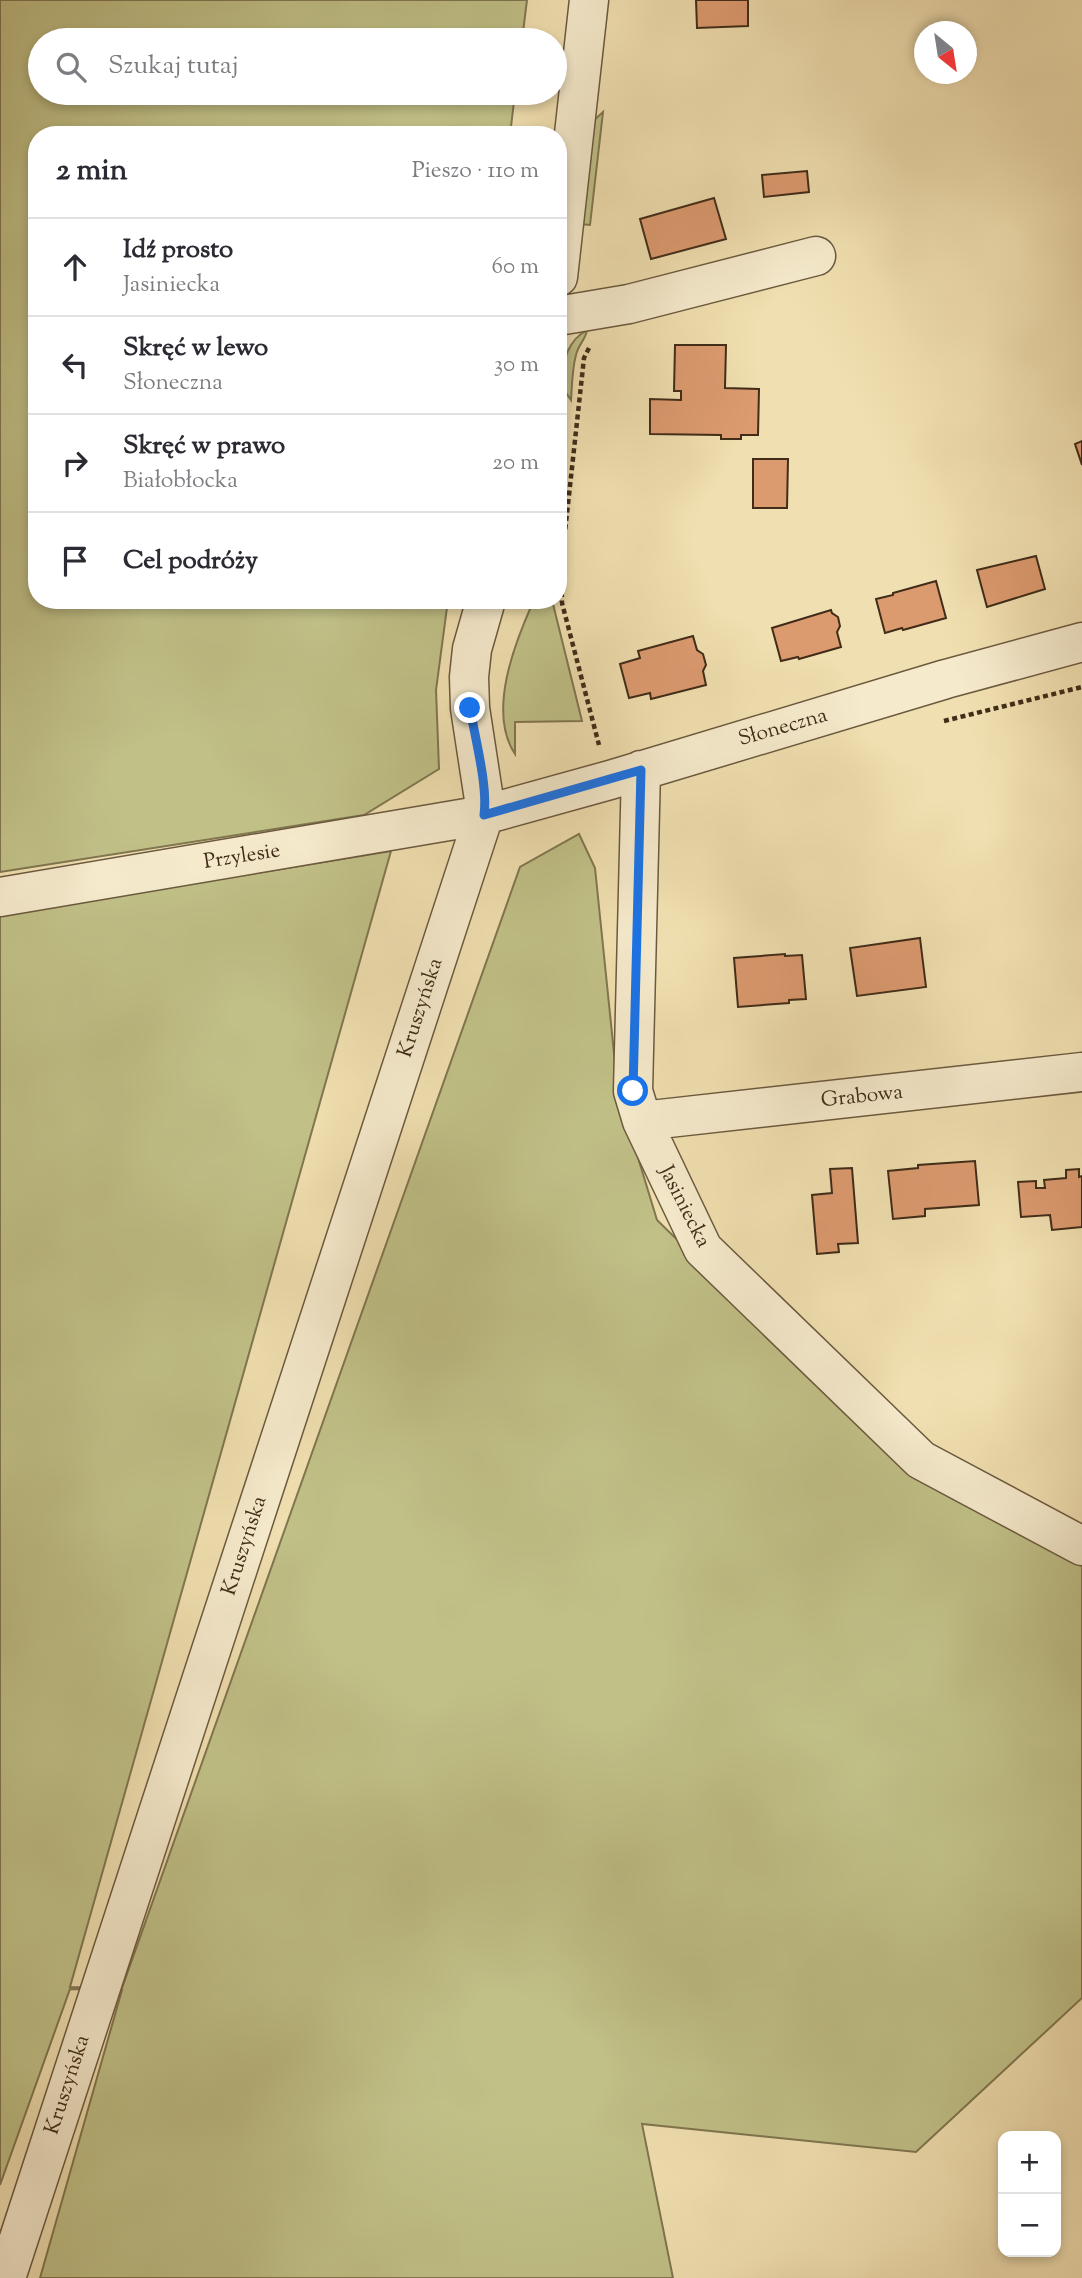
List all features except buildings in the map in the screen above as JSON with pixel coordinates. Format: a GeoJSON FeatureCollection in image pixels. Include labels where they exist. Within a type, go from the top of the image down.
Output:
{"type":"FeatureCollection","features":[{"type":"Feature","properties":{"kind":"street"},"geometry":{"type":"LineString","coordinates":[[567,197],[589,0]]}},
{"type":"Feature","properties":{"kind":"street"},"geometry":{"type":"LineString","coordinates":[[567,314],[629,304],[816,256]]}},
{"type":"Feature","properties":{"kind":"street"},"geometry":{"type":"LineString","coordinates":[[483,609],[472,649],[469,677],[470,708],[485,806],[484,815]]}},
{"type":"Feature","properties":{"kind":"street","name":"Słoneczna"},"geometry":{"type":"LineString","coordinates":[[484,815],[946,679],[1082,642]]}},
{"type":"Feature","properties":{"kind":"street","name":"Jasiniecka"},"geometry":{"type":"LineString","coordinates":[[625,775],[633,1091],[642,1121],[703,1249],[921,1460],[1082,1546]]}},
{"type":"Feature","properties":{"kind":"street","name":"Przylesie"},"geometry":{"type":"LineString","coordinates":[[0,897],[484,815]]}},
{"type":"Feature","properties":{"kind":"street","name":"Kruszyńska"},"geometry":{"type":"LineString","coordinates":[[6,2278],[484,815]]}},
{"type":"Feature","properties":{"kind":"street","name":"Grabowa"},"geometry":{"type":"LineString","coordinates":[[642,1121],[1082,1072]]}},
{"type":"Feature","properties":{"kind":"path"},"geometry":{"type":"LineString","coordinates":[[567,507],[584,358],[593,340],[610,332],[611,307]]}},
{"type":"Feature","properties":{"kind":"path"},"geometry":{"type":"LineString","coordinates":[[564,609],[600,750],[625,775]]}},
{"type":"Feature","properties":{"kind":"green space"},"geometry":{"type":"Polygon","coordinates":[[[0,0],[527,0],[524,28],[28,28],[28,105],[514,105],[511,126],[28,126],[28,609],[447,609],[436,690],[439,769],[364,815],[0,872],[0,0]]]}},
{"type":"Feature","properties":{"kind":"green space"},"geometry":{"type":"Polygon","coordinates":[[[603,112],[590,225],[580,224],[592,122],[603,112]]]}},
{"type":"Feature","properties":{"kind":"green space"},"geometry":{"type":"Polygon","coordinates":[[[587,330],[577,351],[571,400],[567,394],[567,353],[587,330]]]}},
{"type":"Feature","properties":{"kind":"green space"},"geometry":{"type":"Polygon","coordinates":[[[530,609],[554,609],[582,721],[515,722],[515,754],[507,737],[503,718],[507,677],[530,609]]]}},
{"type":"Feature","properties":{"kind":"green space"},"geometry":{"type":"Polygon","coordinates":[[[579,834],[595,868],[618,1092],[657,1220],[915,1472],[1082,1566],[1082,1998],[916,2152],[642,2124],[673,2278],[40,2278],[122,1990],[70,1989],[0,2185],[0,915],[391,851],[70,1987],[122,1988],[520,867],[579,834]]]}},
{"type":"Feature","properties":{"kind":"route"},"geometry":{"type":"LineString","coordinates":[[470,708],[480,762],[484,815],[641,770],[633,1091]]}}]}
